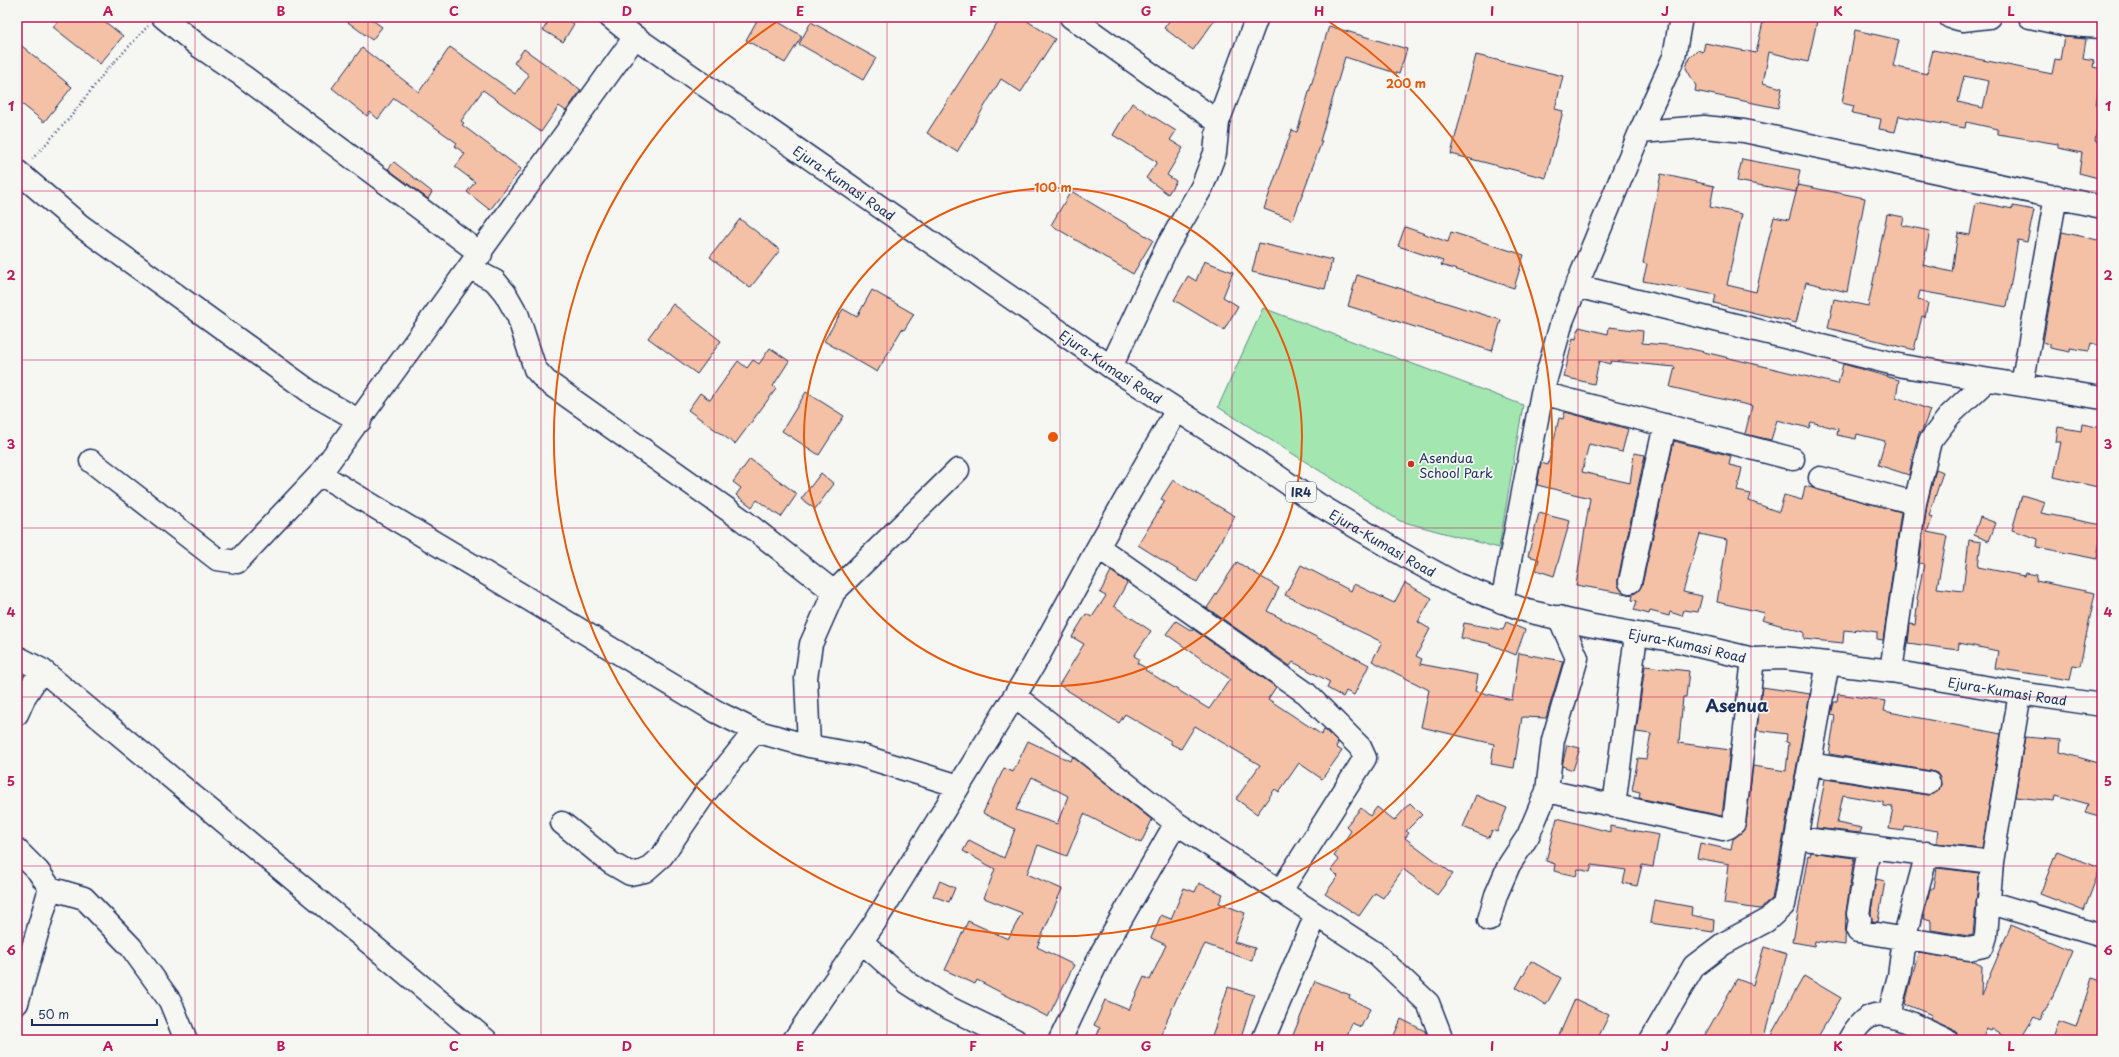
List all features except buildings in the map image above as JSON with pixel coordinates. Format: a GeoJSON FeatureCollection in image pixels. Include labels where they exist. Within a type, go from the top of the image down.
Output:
{"type":"FeatureCollection","features":[{"type":"Feature","properties":{"kind":"street","name":"Ejura-Kumasi Road"},"geometry":{"type":"LineString","coordinates":[[610,17],[635,37],[1111,367],[1319,505],[1456,584],[1527,611],[1636,635],[1682,642],[1753,659],[1784,658],[1891,671],[2102,705]]}},
{"type":"Feature","properties":{"kind":"street"},"geometry":{"type":"LineString","coordinates":[[1071,17],[1218,122]]}},
{"type":"Feature","properties":{"kind":"street"},"geometry":{"type":"LineString","coordinates":[[1111,367],[1168,245],[1202,187],[1215,153],[1218,122],[1258,17]]}},
{"type":"Feature","properties":{"kind":"street"},"geometry":{"type":"LineString","coordinates":[[1502,602],[1542,393],[1562,321],[1640,132],[1674,57],[1682,17]]}},
{"type":"Feature","properties":{"kind":"street"},"geometry":{"type":"LineString","coordinates":[[1950,17],[1963,20],[1989,17]]}},
{"type":"Feature","properties":{"kind":"street"},"geometry":{"type":"LineString","coordinates":[[2030,17],[2068,25],[2102,27]]}},
{"type":"Feature","properties":{"kind":"street"},"geometry":{"type":"LineString","coordinates":[[158,20],[243,76],[475,261],[495,280],[505,293],[518,316],[535,369],[546,381],[744,521],[834,592]]}},
{"type":"Feature","properties":{"kind":"street"},"geometry":{"type":"LineString","coordinates":[[91,460],[217,559],[237,562],[320,474],[360,421],[635,37]]}},
{"type":"Feature","properties":{"kind":"street"},"geometry":{"type":"LineString","coordinates":[[1640,132],[1704,127],[1744,131],[2056,196],[2102,207]]}},
{"type":"Feature","properties":{"kind":"street"},"geometry":{"type":"LineString","coordinates":[[18,172],[93,235],[316,396],[360,421]]}},
{"type":"Feature","properties":{"kind":"street"},"geometry":{"type":"LineString","coordinates":[[2022,385],[2056,196]]}},
{"type":"Feature","properties":{"kind":"street"},"geometry":{"type":"LineString","coordinates":[[1576,286],[1903,366],[2102,398]]}},
{"type":"Feature","properties":{"kind":"street"},"geometry":{"type":"LineString","coordinates":[[1891,671],[1915,503],[1930,441],[1950,415],[1987,380]]}},
{"type":"Feature","properties":{"kind":"street"},"geometry":{"type":"LineString","coordinates":[[1542,393],[1793,459]]}},
{"type":"Feature","properties":{"kind":"street"},"geometry":{"type":"LineString","coordinates":[[794,1040],[862,942],[1034,666],[1098,547],[1177,410]]}},
{"type":"Feature","properties":{"kind":"street"},"geometry":{"type":"LineString","coordinates":[[1630,582],[1664,425]]}},
{"type":"Feature","properties":{"kind":"street"},"geometry":{"type":"LineString","coordinates":[[809,746],[806,678],[811,644],[834,592],[958,470]]}},
{"type":"Feature","properties":{"kind":"street"},"geometry":{"type":"LineString","coordinates":[[320,474],[717,712],[755,730],[809,746],[866,757],[959,786]]}},
{"type":"Feature","properties":{"kind":"street"},"geometry":{"type":"LineString","coordinates":[[1820,478],[1915,503]]}},
{"type":"Feature","properties":{"kind":"street"},"geometry":{"type":"LineString","coordinates":[[1098,547],[1306,693],[1360,747],[1365,758],[1359,771],[1342,793],[1280,892]]}},
{"type":"Feature","properties":{"kind":"street"},"geometry":{"type":"LineString","coordinates":[[1489,920],[1496,895],[1509,865],[1528,836],[1547,791],[1553,740],[1577,658],[1558,617]]}},
{"type":"Feature","properties":{"kind":"street"},"geometry":{"type":"LineString","coordinates":[[1614,806],[1636,635]]}},
{"type":"Feature","properties":{"kind":"street"},"geometry":{"type":"LineString","coordinates":[[17,657],[42,670],[486,1040]]}},
{"type":"Feature","properties":{"kind":"street"},"geometry":{"type":"LineString","coordinates":[[1547,791],[1723,829],[1729,827],[1734,823],[1753,659]]}},
{"type":"Feature","properties":{"kind":"street"},"geometry":{"type":"LineString","coordinates":[[1650,1040],[1694,966],[1723,944],[1766,922],[1784,905],[1828,663]]}},
{"type":"Feature","properties":{"kind":"street"},"geometry":{"type":"LineString","coordinates":[[17,714],[25,696],[42,670]]}},
{"type":"Feature","properties":{"kind":"street"},"geometry":{"type":"LineString","coordinates":[[1869,847],[1858,914],[1860,919],[1858,931],[1969,948],[1982,946],[1986,936],[1992,862],[2020,693]]}},
{"type":"Feature","properties":{"kind":"street"},"geometry":{"type":"LineString","coordinates":[[1015,696],[1176,824],[1375,953],[1428,1003],[1440,1034],[1440,1040]]}},
{"type":"Feature","properties":{"kind":"street"},"geometry":{"type":"LineString","coordinates":[[562,823],[611,863],[630,874],[645,871],[662,856],[706,792],[755,730]]}},
{"type":"Feature","properties":{"kind":"street"},"geometry":{"type":"LineString","coordinates":[[1810,764],[1929,783]]}},
{"type":"Feature","properties":{"kind":"street"},"geometry":{"type":"LineString","coordinates":[[1060,1040],[1102,952],[1176,824]]}},
{"type":"Feature","properties":{"kind":"street"},"geometry":{"type":"LineString","coordinates":[[1796,838],[1992,862]]}},
{"type":"Feature","properties":{"kind":"street"},"geometry":{"type":"LineString","coordinates":[[17,850],[38,871],[50,888],[84,898],[131,947],[170,1001],[186,1040]]}},
{"type":"Feature","properties":{"kind":"street"},"geometry":{"type":"LineString","coordinates":[[1889,1014],[1899,976],[1904,939],[1927,853]]}},
{"type":"Feature","properties":{"kind":"street"},"geometry":{"type":"LineString","coordinates":[[17,1003],[50,888]]}},
{"type":"Feature","properties":{"kind":"street"},"geometry":{"type":"LineString","coordinates":[[1988,902],[2102,936]]}},
{"type":"Feature","properties":{"kind":"street"},"geometry":{"type":"LineString","coordinates":[[1263,1040],[1316,916]]}},
{"type":"Feature","properties":{"kind":"street"},"geometry":{"type":"LineString","coordinates":[[862,942],[908,983],[921,992],[940,1004],[1015,1040]]}},
{"type":"Feature","properties":{"kind":"street"},"geometry":{"type":"LineString","coordinates":[[1849,1040],[1857,1027],[1866,1019],[1876,1014],[1889,1014],[1946,1040]]}},
{"type":"Feature","properties":{"kind":"path"},"geometry":{"type":"LineString","coordinates":[[18,172],[69,119],[105,72],[158,20]]}},
{"type":"Feature","properties":{"kind":"green space","name":"Asendua School Park"},"geometry":{"type":"Polygon","coordinates":[[[1263,308],[1523,405],[1499,548],[1400,521],[1218,407],[1263,308]]]}},
{"type":"Feature","properties":{"kind":"place","name":"Asendua School Park"},"geometry":{"type":"Point","coordinates":[1411,464]}},
{"type":"Feature","properties":{"kind":"district","name":"Asenua"},"geometry":{"type":"Point","coordinates":[1737,705]}}]}
